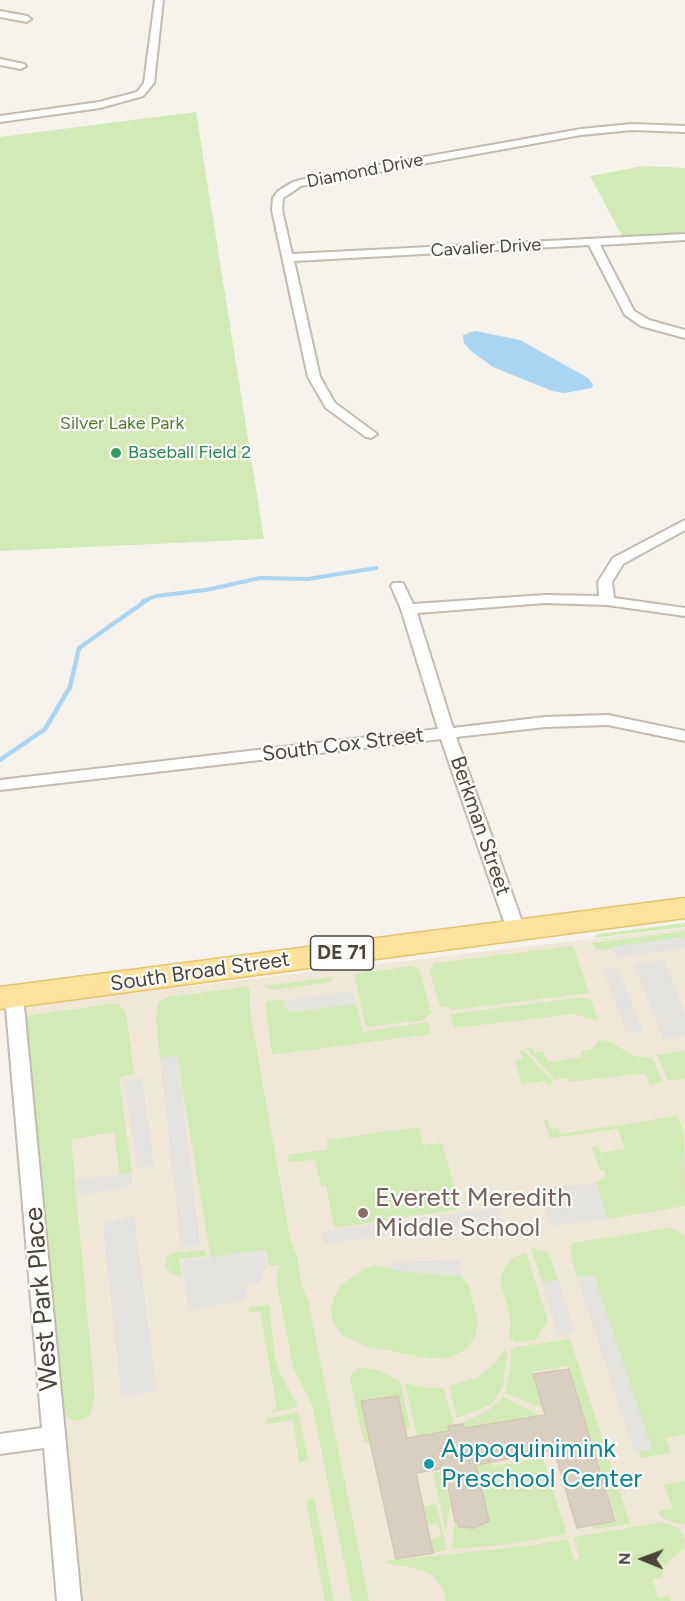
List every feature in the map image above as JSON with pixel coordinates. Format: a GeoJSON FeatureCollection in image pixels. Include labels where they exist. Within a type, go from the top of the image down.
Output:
{"type":"FeatureCollection","features":[{"type":"Feature","properties":{"kind":"main road","name":"South Broad Street"},"geometry":{"type":"LineString","coordinates":[[7,997],[685,908]]}},
{"type":"Feature","properties":{"kind":"street"},"geometry":{"type":"LineString","coordinates":[[0,119],[100,105],[140,94],[149,83],[159,0]]}},
{"type":"Feature","properties":{"kind":"street"},"geometry":{"type":"LineString","coordinates":[[0,15],[27,19]]}},
{"type":"Feature","properties":{"kind":"street"},"geometry":{"type":"LineString","coordinates":[[0,62],[21,66]]}},
{"type":"Feature","properties":{"kind":"street","name":"Diamond Drive"},"geometry":{"type":"LineString","coordinates":[[372,434],[339,413],[317,387],[277,204],[282,193],[304,182],[597,130],[632,127],[685,129]]}},
{"type":"Feature","properties":{"kind":"street","name":"Cavalier Drive"},"geometry":{"type":"LineString","coordinates":[[288,258],[685,237]]}},
{"type":"Feature","properties":{"kind":"street"},"geometry":{"type":"LineString","coordinates":[[593,242],[629,313],[645,323],[685,334]]}},
{"type":"Feature","properties":{"kind":"street"},"geometry":{"type":"LineString","coordinates":[[607,601],[605,582],[618,561],[685,524]]}},
{"type":"Feature","properties":{"kind":"street","name":"Berkman Street"},"geometry":{"type":"LineString","coordinates":[[398,586],[408,609],[447,733],[516,930]]}},
{"type":"Feature","properties":{"kind":"street"},"geometry":{"type":"LineString","coordinates":[[408,609],[545,599],[607,601],[685,612]]}},
{"type":"Feature","properties":{"kind":"street","name":"South Cox Street"},"geometry":{"type":"LineString","coordinates":[[0,785],[544,722],[608,720],[685,736]]}},
{"type":"Feature","properties":{"kind":"street","name":"West Park Place"},"geometry":{"type":"LineString","coordinates":[[7,997],[55,1436],[69,1601]]}},
{"type":"Feature","properties":{"kind":"street"},"geometry":{"type":"LineString","coordinates":[[0,1444],[55,1436]]}},
{"type":"Feature","properties":{"kind":"shaded area","name":"Everett Meredith Middle School"},"geometry":{"type":"Polygon","coordinates":[[[685,928],[685,1601],[77,1601],[22,1006],[685,928]]]}},
{"type":"Feature","properties":{"kind":"shaded area"},"geometry":{"type":"Polygon","coordinates":[[[685,937],[685,948],[616,958],[611,947],[685,937]]]}},
{"type":"Feature","properties":{"kind":"shaded area"},"geometry":{"type":"Polygon","coordinates":[[[664,960],[685,1013],[685,1036],[663,1039],[634,964],[664,960]]]}},
{"type":"Feature","properties":{"kind":"shaded area"},"geometry":{"type":"Polygon","coordinates":[[[618,968],[643,1032],[627,1033],[603,970],[618,968]]]}},
{"type":"Feature","properties":{"kind":"shaded area"},"geometry":{"type":"Polygon","coordinates":[[[353,991],[356,1004],[287,1012],[284,1000],[353,991]]]}},
{"type":"Feature","properties":{"kind":"shaded area"},"geometry":{"type":"Polygon","coordinates":[[[177,1056],[200,1245],[181,1248],[160,1058],[177,1056]]]}},
{"type":"Feature","properties":{"kind":"shaded area"},"geometry":{"type":"Polygon","coordinates":[[[142,1078],[154,1166],[137,1168],[124,1080],[142,1078]]]}},
{"type":"Feature","properties":{"kind":"shaded area"},"geometry":{"type":"Polygon","coordinates":[[[132,1173],[132,1186],[77,1196],[77,1180],[132,1173]]]}},
{"type":"Feature","properties":{"kind":"shaded area"},"geometry":{"type":"Polygon","coordinates":[[[596,1182],[607,1219],[550,1226],[540,1189],[596,1182]]]}},
{"type":"Feature","properties":{"kind":"shaded area"},"geometry":{"type":"Polygon","coordinates":[[[499,1207],[502,1221],[324,1244],[322,1232],[499,1207]]]}},
{"type":"Feature","properties":{"kind":"shaded area"},"geometry":{"type":"Polygon","coordinates":[[[134,1216],[157,1391],[121,1397],[103,1223],[134,1216]]]}},
{"type":"Feature","properties":{"kind":"shaded area"},"geometry":{"type":"Polygon","coordinates":[[[264,1250],[266,1264],[260,1283],[244,1286],[246,1300],[189,1310],[182,1261],[264,1250]]]}},
{"type":"Feature","properties":{"kind":"shaded area"},"geometry":{"type":"Polygon","coordinates":[[[460,1260],[461,1276],[390,1268],[391,1262],[460,1260]]]}},
{"type":"Feature","properties":{"kind":"shaded area"},"geometry":{"type":"Polygon","coordinates":[[[594,1276],[652,1449],[634,1452],[577,1277],[594,1276]]]}},
{"type":"Feature","properties":{"kind":"shaded area"},"geometry":{"type":"Polygon","coordinates":[[[558,1280],[575,1333],[558,1336],[542,1282],[558,1280]]]}},
{"type":"Feature","properties":{"kind":"green space","name":"Silver Lake Park"},"geometry":{"type":"Polygon","coordinates":[[[196,112],[264,539],[0,551],[0,137],[196,112]]]}},
{"type":"Feature","properties":{"kind":"green space"},"geometry":{"type":"Polygon","coordinates":[[[643,166],[685,168],[685,232],[622,236],[590,176],[643,166]]]}},
{"type":"Feature","properties":{"kind":"green space"},"geometry":{"type":"Polygon","coordinates":[[[685,923],[685,927],[593,938],[598,934],[685,923]]]}},
{"type":"Feature","properties":{"kind":"green space"},"geometry":{"type":"Polygon","coordinates":[[[685,931],[685,937],[604,950],[595,949],[593,943],[685,931]]]}},
{"type":"Feature","properties":{"kind":"green space"},"geometry":{"type":"Polygon","coordinates":[[[573,946],[589,993],[451,1010],[440,1006],[429,969],[433,968],[434,963],[573,946]]]}},
{"type":"Feature","properties":{"kind":"green space"},"geometry":{"type":"Polygon","coordinates":[[[412,966],[419,970],[432,1014],[428,1015],[425,1020],[366,1027],[354,974],[412,966]]]}},
{"type":"Feature","properties":{"kind":"green space"},"geometry":{"type":"Polygon","coordinates":[[[333,977],[329,982],[274,990],[263,986],[333,977]]]}},
{"type":"Feature","properties":{"kind":"green space"},"geometry":{"type":"Polygon","coordinates":[[[249,988],[250,1012],[290,1238],[308,1301],[369,1601],[352,1601],[312,1405],[293,1367],[276,1279],[280,1265],[269,1266],[266,1251],[211,1259],[177,1056],[160,1058],[156,1016],[159,1002],[168,997],[249,988]]]}},
{"type":"Feature","properties":{"kind":"green space"},"geometry":{"type":"Polygon","coordinates":[[[583,997],[591,1000],[598,1021],[574,1014],[454,1028],[450,1014],[583,997]]]}},
{"type":"Feature","properties":{"kind":"green space"},"geometry":{"type":"Polygon","coordinates":[[[284,1000],[287,1012],[356,1004],[363,1032],[428,1022],[431,1034],[272,1055],[265,1001],[284,1000]]]}},
{"type":"Feature","properties":{"kind":"green space"},"geometry":{"type":"Polygon","coordinates":[[[118,1004],[126,1012],[134,1074],[119,1077],[132,1173],[120,1175],[114,1132],[71,1140],[95,1397],[90,1415],[81,1420],[73,1420],[62,1414],[23,1016],[118,1004]]]}},
{"type":"Feature","properties":{"kind":"green space"},"geometry":{"type":"Polygon","coordinates":[[[600,1040],[611,1042],[633,1056],[652,1058],[662,1082],[650,1085],[645,1073],[569,1082],[567,1078],[555,1080],[526,1048],[533,1047],[535,1053],[543,1052],[548,1062],[582,1057],[581,1051],[592,1049],[600,1040]]]}},
{"type":"Feature","properties":{"kind":"green space"},"geometry":{"type":"Polygon","coordinates":[[[520,1050],[523,1050],[552,1080],[552,1083],[547,1085],[546,1081],[522,1084],[515,1061],[522,1059],[520,1050]]]}},
{"type":"Feature","properties":{"kind":"green space"},"geometry":{"type":"Polygon","coordinates":[[[685,1051],[685,1079],[668,1081],[657,1055],[685,1051]]]}},
{"type":"Feature","properties":{"kind":"green space"},"geometry":{"type":"Polygon","coordinates":[[[677,1116],[684,1133],[685,1206],[607,1219],[596,1182],[606,1178],[604,1170],[600,1170],[592,1147],[598,1147],[601,1153],[625,1149],[618,1129],[550,1138],[544,1121],[547,1118],[550,1129],[558,1128],[561,1134],[677,1116]]]}},
{"type":"Feature","properties":{"kind":"green space"},"geometry":{"type":"Polygon","coordinates":[[[419,1127],[423,1145],[442,1143],[460,1209],[334,1228],[326,1186],[321,1186],[315,1160],[289,1162],[288,1154],[327,1150],[327,1140],[419,1127]]]}},
{"type":"Feature","properties":{"kind":"green space"},"geometry":{"type":"Polygon","coordinates":[[[667,1228],[685,1236],[685,1435],[666,1438],[671,1453],[641,1458],[638,1451],[652,1449],[594,1276],[577,1277],[571,1255],[572,1243],[667,1228]]]}},
{"type":"Feature","properties":{"kind":"green space"},"geometry":{"type":"Polygon","coordinates":[[[531,1248],[549,1254],[558,1280],[542,1282],[531,1248]]]}},
{"type":"Feature","properties":{"kind":"green space"},"geometry":{"type":"Polygon","coordinates":[[[205,1250],[206,1256],[179,1259],[182,1276],[172,1274],[165,1266],[167,1256],[173,1253],[205,1250]]]}},
{"type":"Feature","properties":{"kind":"green space"},"geometry":{"type":"Polygon","coordinates":[[[526,1253],[548,1321],[536,1339],[516,1343],[509,1337],[511,1320],[500,1281],[504,1268],[512,1258],[526,1253]]]}},
{"type":"Feature","properties":{"kind":"green space"},"geometry":{"type":"Polygon","coordinates":[[[375,1265],[401,1271],[461,1276],[469,1287],[478,1322],[475,1337],[470,1344],[463,1351],[451,1357],[431,1359],[365,1346],[342,1335],[332,1320],[331,1310],[335,1294],[342,1284],[366,1268],[375,1265]]]}},
{"type":"Feature","properties":{"kind":"green space"},"geometry":{"type":"Polygon","coordinates":[[[269,1305],[275,1359],[298,1407],[265,1414],[277,1409],[260,1311],[250,1312],[249,1307],[269,1305]]]}},
{"type":"Feature","properties":{"kind":"green space"},"geometry":{"type":"Polygon","coordinates":[[[570,1339],[630,1524],[594,1529],[592,1525],[617,1522],[568,1366],[532,1372],[543,1408],[505,1393],[511,1365],[511,1350],[515,1347],[570,1339]]]}},
{"type":"Feature","properties":{"kind":"green space"},"geometry":{"type":"Polygon","coordinates":[[[505,1348],[507,1352],[503,1385],[496,1398],[490,1405],[457,1418],[449,1386],[476,1378],[490,1368],[505,1348]]]}},
{"type":"Feature","properties":{"kind":"green space"},"geometry":{"type":"Polygon","coordinates":[[[359,1367],[378,1370],[400,1381],[410,1428],[405,1429],[397,1396],[362,1401],[370,1442],[364,1443],[350,1379],[352,1373],[359,1367]]]}},
{"type":"Feature","properties":{"kind":"green space"},"geometry":{"type":"Polygon","coordinates":[[[405,1383],[429,1389],[443,1388],[454,1425],[449,1426],[449,1431],[417,1436],[405,1383]]]}},
{"type":"Feature","properties":{"kind":"green space"},"geometry":{"type":"Polygon","coordinates":[[[503,1397],[542,1416],[465,1428],[463,1424],[460,1424],[489,1410],[503,1397]]]}},
{"type":"Feature","properties":{"kind":"green space"},"geometry":{"type":"Polygon","coordinates":[[[298,1412],[308,1460],[299,1463],[293,1420],[267,1424],[266,1419],[298,1412]]]}},
{"type":"Feature","properties":{"kind":"green space"},"geometry":{"type":"Polygon","coordinates":[[[543,1458],[566,1532],[564,1534],[512,1544],[452,1549],[455,1521],[459,1527],[474,1528],[476,1465],[492,1462],[494,1466],[543,1458]]]}},
{"type":"Feature","properties":{"kind":"green space"},"geometry":{"type":"Polygon","coordinates":[[[443,1471],[450,1505],[446,1532],[433,1473],[443,1471]]]}},
{"type":"Feature","properties":{"kind":"green space"},"geometry":{"type":"Polygon","coordinates":[[[685,1480],[685,1524],[662,1518],[658,1513],[673,1508],[664,1485],[685,1480]]]}},
{"type":"Feature","properties":{"kind":"green space"},"geometry":{"type":"Polygon","coordinates":[[[314,1498],[334,1601],[325,1601],[306,1501],[314,1498]]]}},
{"type":"Feature","properties":{"kind":"green space"},"geometry":{"type":"Polygon","coordinates":[[[436,1504],[447,1550],[433,1553],[431,1539],[441,1536],[438,1523],[428,1525],[423,1507],[436,1504]]]}},
{"type":"Feature","properties":{"kind":"green space"},"geometry":{"type":"Polygon","coordinates":[[[662,1522],[678,1528],[685,1539],[684,1548],[661,1568],[663,1577],[653,1579],[658,1598],[669,1596],[671,1601],[446,1601],[443,1589],[433,1576],[424,1571],[386,1561],[527,1546],[567,1539],[574,1560],[579,1558],[575,1537],[662,1522]]]}},
{"type":"Feature","properties":{"kind":"water"},"geometry":{"type":"Polygon","coordinates":[[[475,331],[520,340],[588,378],[593,384],[592,388],[565,393],[552,391],[493,367],[464,343],[463,335],[475,331]]]}},
{"type":"Feature","properties":{"kind":"building","name":"Appoquinimink Preschool Center"},"geometry":{"type":"Polygon","coordinates":[[[569,1369],[615,1521],[577,1528],[554,1450],[476,1465],[489,1521],[474,1528],[459,1527],[455,1521],[444,1468],[416,1473],[433,1553],[396,1559],[361,1401],[398,1396],[407,1438],[449,1431],[448,1426],[463,1424],[465,1428],[545,1415],[533,1374],[569,1369]]]}},
{"type":"Feature","properties":{"kind":"waterway"},"geometry":{"type":"LineString","coordinates":[[143,601],[156,596],[206,590],[260,578],[308,579],[376,568]]}},
{"type":"Feature","properties":{"kind":"waterway"},"geometry":{"type":"LineString","coordinates":[[0,760],[45,729],[70,687],[79,648],[147,600]]}},
{"type":"Feature","properties":{"kind":"place","name":"Baseball Field 2"},"geometry":{"type":"Point","coordinates":[116,453]}},
{"type":"Feature","properties":{"kind":"place","name":"Everett Meredith Middle School"},"geometry":{"type":"Point","coordinates":[363,1213]}},
{"type":"Feature","properties":{"kind":"place","name":"Appoquinimink Preschool Center"},"geometry":{"type":"Point","coordinates":[429,1464]}}]}
